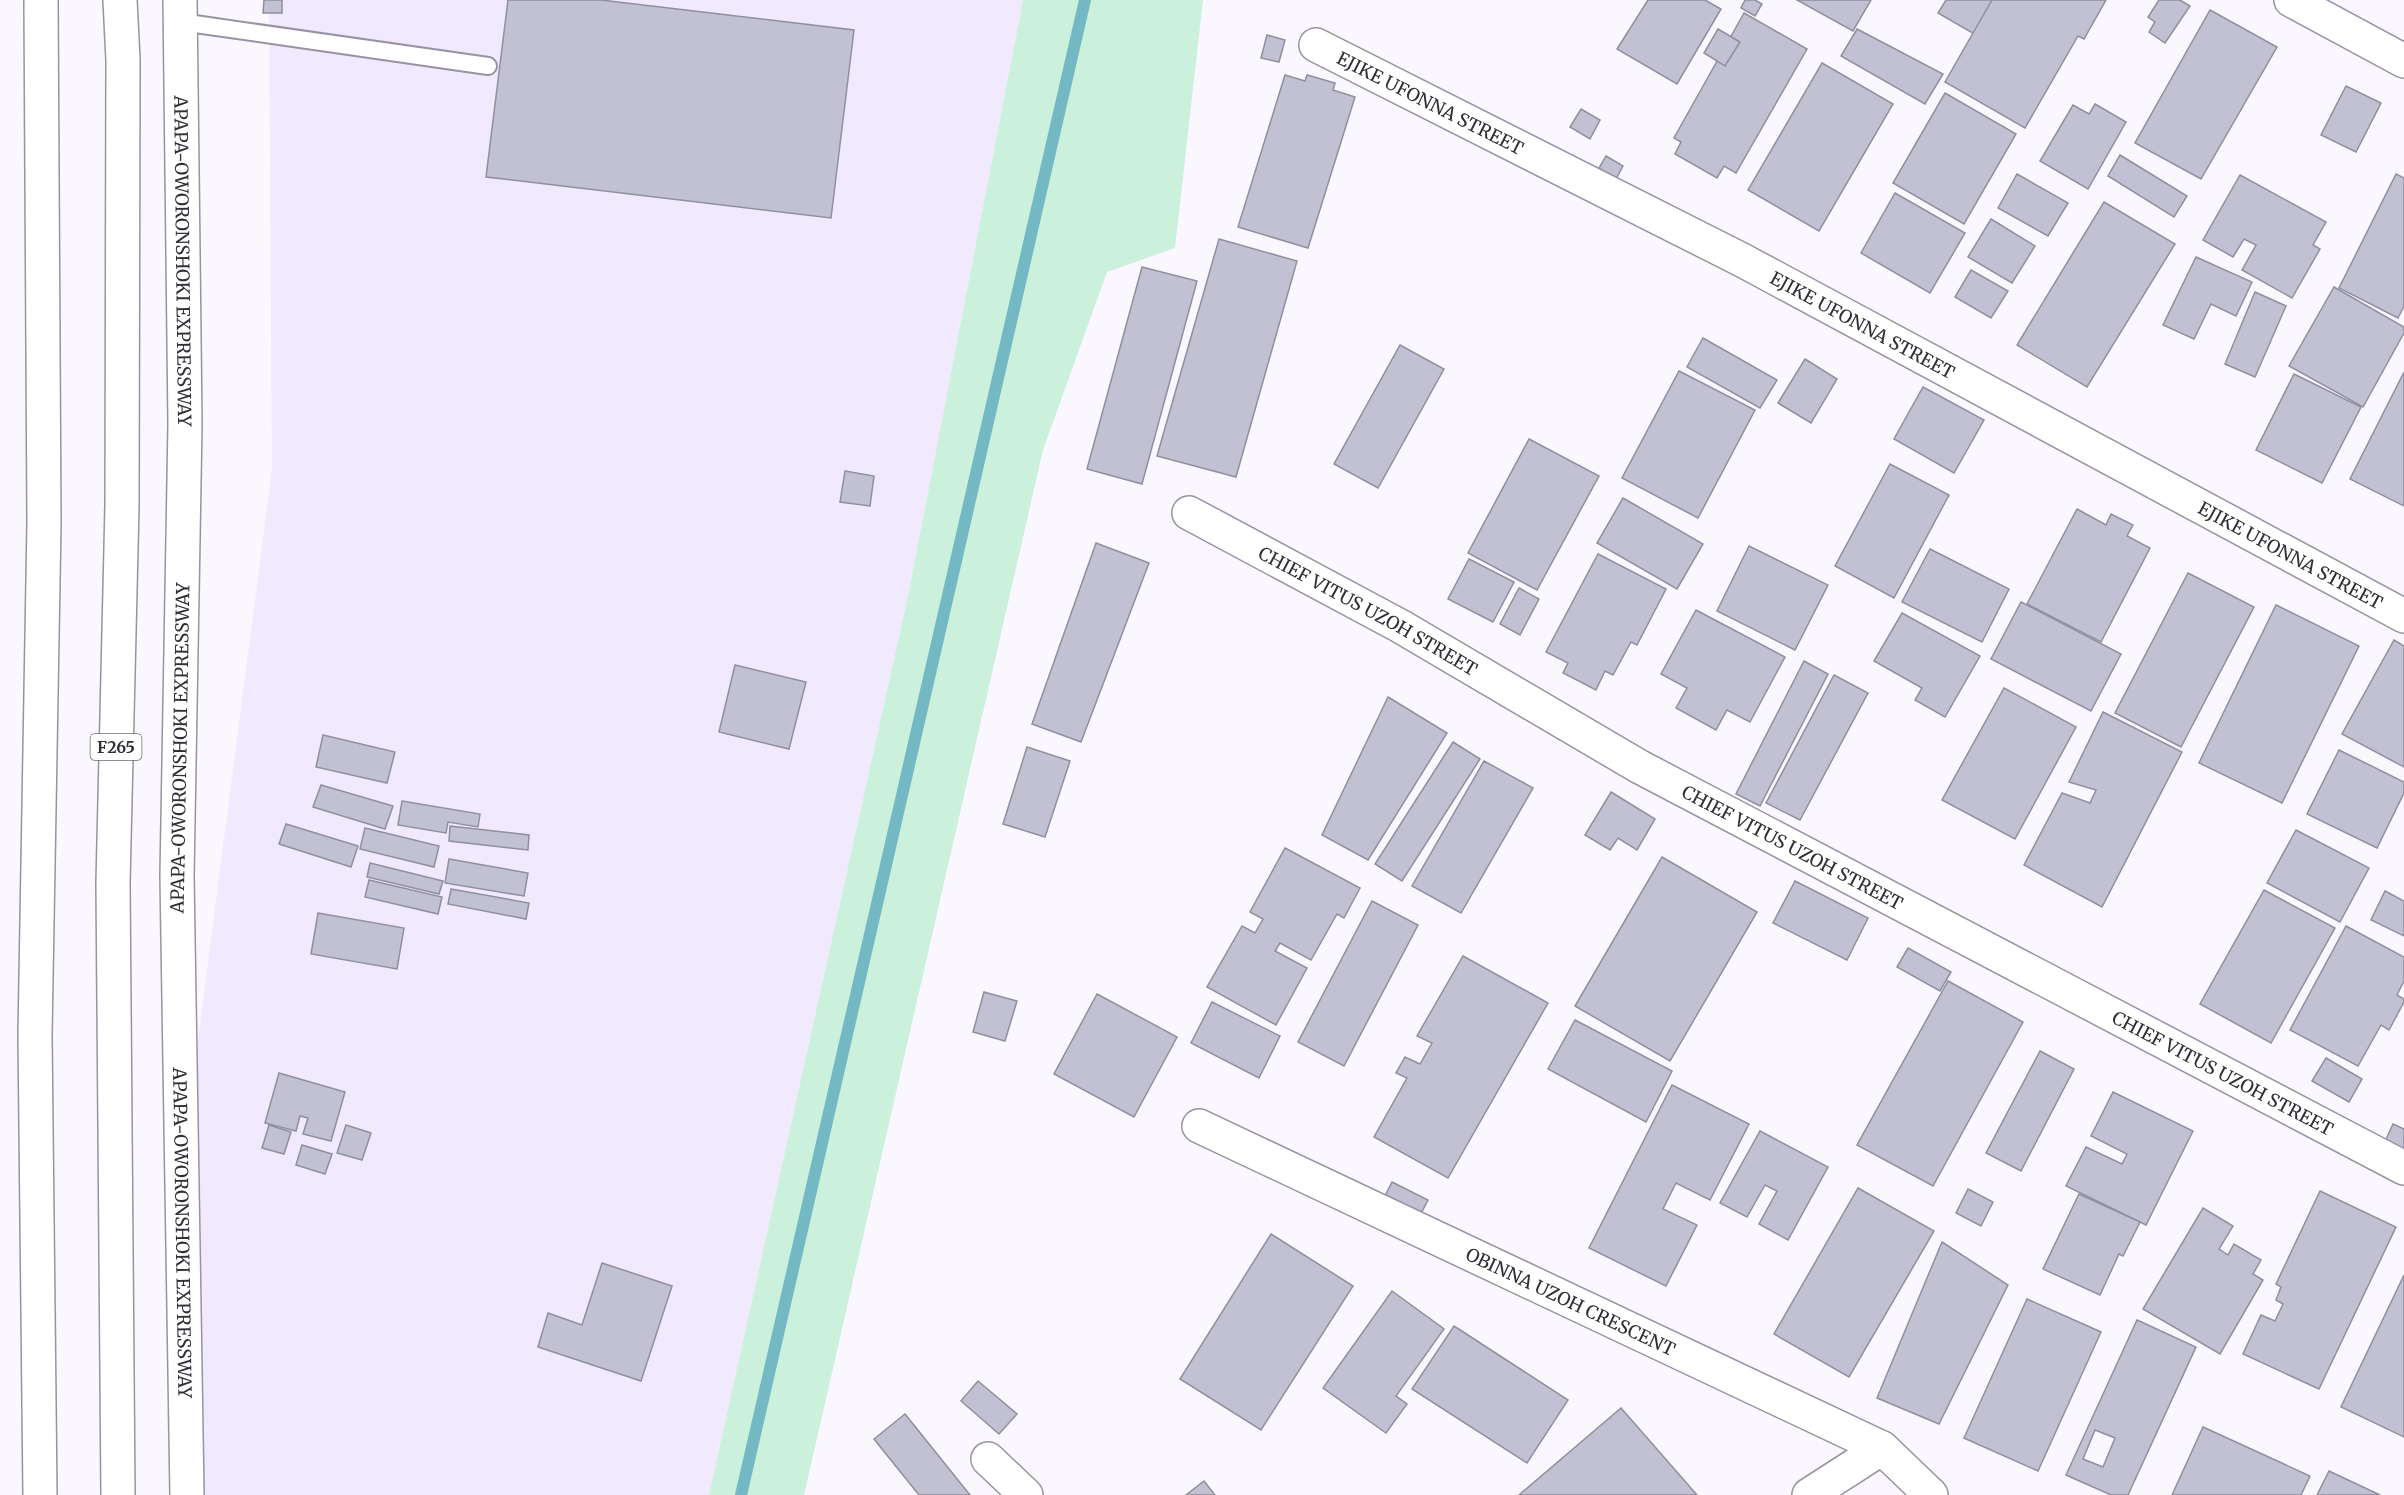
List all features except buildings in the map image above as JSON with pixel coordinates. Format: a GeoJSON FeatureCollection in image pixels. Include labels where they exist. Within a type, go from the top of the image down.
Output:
{"type":"FeatureCollection","features":[{"type":"Feature","properties":{"kind":"main road"},"geometry":{"type":"LineString","coordinates":[[40,1495],[36,1035],[44,523],[41,0]]}},
{"type":"Feature","properties":{"kind":"main road","name":"F265"},"geometry":{"type":"LineString","coordinates":[[118,1495],[113,883],[122,506],[123,60],[120,0]]}},
{"type":"Feature","properties":{"kind":"main road"},"geometry":{"type":"LineString","coordinates":[[2291,0],[2404,61]]}},
{"type":"Feature","properties":{"kind":"main road","name":"APAPA-OWORONSHOKI EXPRESSWAY"},"geometry":{"type":"LineString","coordinates":[[180,11],[185,424],[177,876],[187,1495]]}},
{"type":"Feature","properties":{"kind":"main road","name":"EJIKE UFONNA STREET"},"geometry":{"type":"LineString","coordinates":[[1316,45],[1742,260],[2404,616]]}},
{"type":"Feature","properties":{"kind":"main road","name":"CHIEF VITUS UZOH STREET"},"geometry":{"type":"LineString","coordinates":[[1190,513],[1400,626],[1640,767],[2404,1168]]}},
{"type":"Feature","properties":{"kind":"main road","name":"OBINNA UZOH CRESCENT"},"geometry":{"type":"LineString","coordinates":[[1198,1126],[1882,1448],[1931,1495]]}},
{"type":"Feature","properties":{"kind":"main road"},"geometry":{"type":"LineString","coordinates":[[1809,1495],[1882,1448]]}},
{"type":"Feature","properties":{"kind":"main road"},"geometry":{"type":"LineString","coordinates":[[988,1459],[1026,1495]]}},
{"type":"Feature","properties":{"kind":"lane"},"geometry":{"type":"LineString","coordinates":[[180,11],[488,66]]}},
{"type":"Feature","properties":{"kind":"shaded area"},"geometry":{"type":"Polygon","coordinates":[[[269,0],[1023,0],[908,596],[709,1495],[169,1495],[173,1232],[272,469],[269,0]]]}},
{"type":"Feature","properties":{"kind":"green space"},"geometry":{"type":"Polygon","coordinates":[[[1023,0],[1203,0],[1175,248],[1107,272],[1043,450],[804,1495],[709,1495],[908,596],[1023,0]]]}},
{"type":"Feature","properties":{"kind":"waterway"},"geometry":{"type":"LineString","coordinates":[[741,1495],[1085,0]]}}]}
